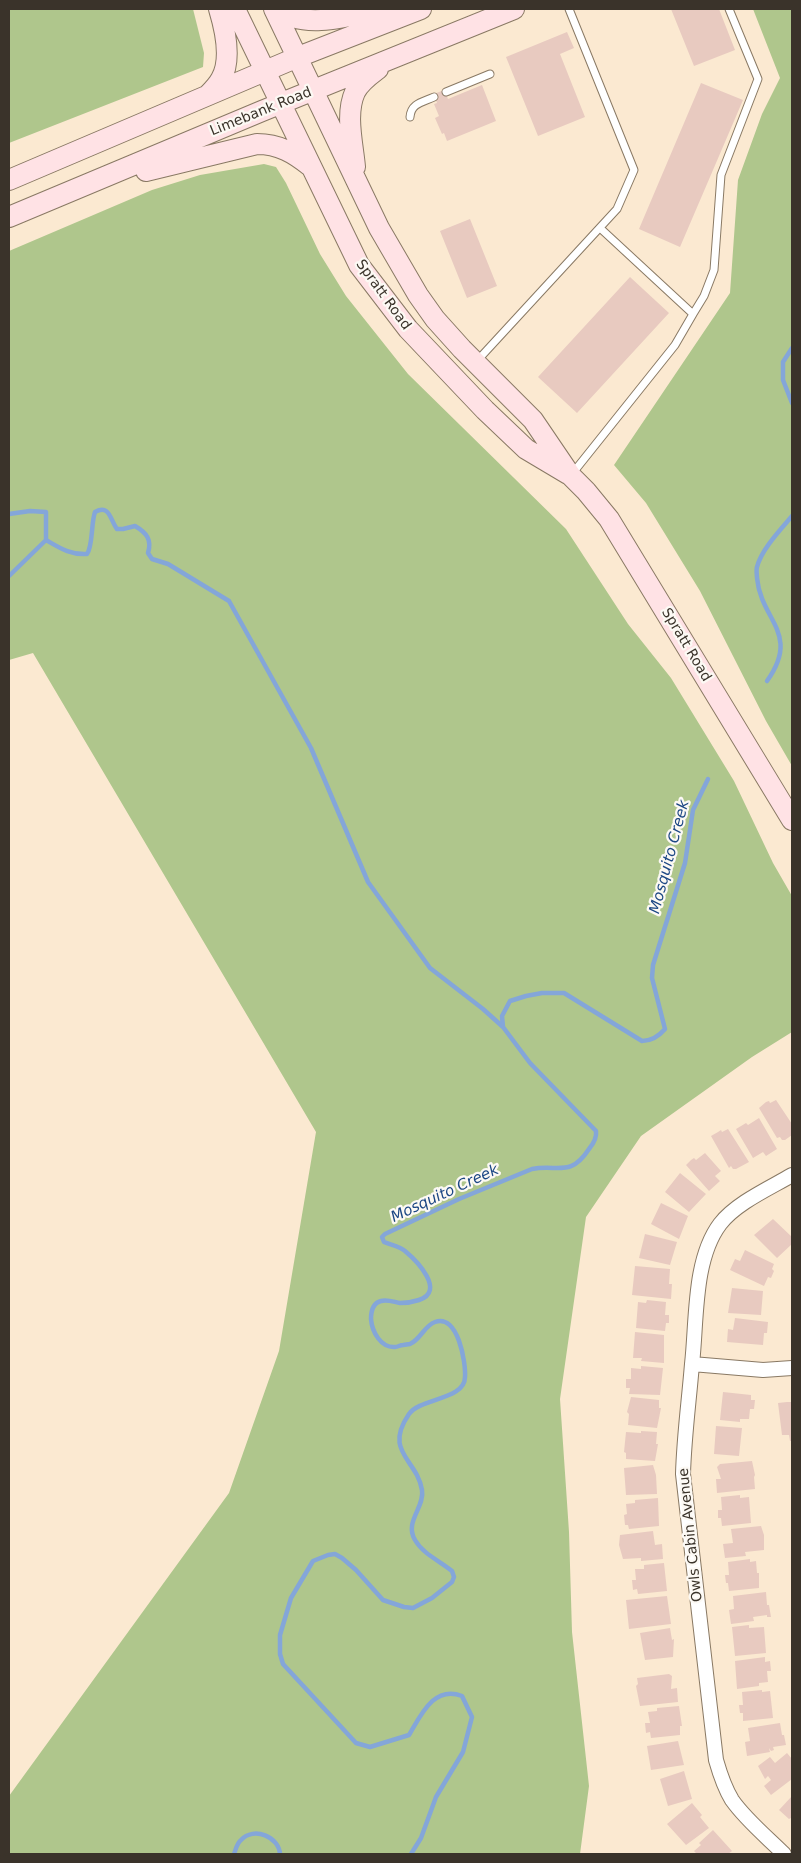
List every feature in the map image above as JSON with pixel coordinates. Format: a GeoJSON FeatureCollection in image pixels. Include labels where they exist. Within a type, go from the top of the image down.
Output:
{"type":"FeatureCollection","features":[{"type":"Feature","properties":{"kind":"main road"},"geometry":{"type":"LineString","coordinates":[[208,95],[222,78],[225,70],[226,40],[219,9]]}},
{"type":"Feature","properties":{"kind":"main road","name":"Spratt Road"},"geometry":{"type":"LineString","coordinates":[[235,9],[359,265],[408,329],[485,410],[526,449],[571,476]]}},
{"type":"Feature","properties":{"kind":"main road","name":"Spratt Road"},"geometry":{"type":"LineString","coordinates":[[274,9],[392,254],[418,295],[435,319],[533,420],[571,476],[594,501],[613,526],[792,820]]}},
{"type":"Feature","properties":{"kind":"main road"},"geometry":{"type":"LineString","coordinates":[[280,9],[293,17],[313,20],[335,18],[381,9]]}},
{"type":"Feature","properties":{"kind":"main road"},"geometry":{"type":"LineString","coordinates":[[9,180],[298,57],[420,9]]}},
{"type":"Feature","properties":{"kind":"main road","name":"Limebank Road"},"geometry":{"type":"LineString","coordinates":[[9,217],[281,103],[514,9]]}},
{"type":"Feature","properties":{"kind":"main road"},"geometry":{"type":"LineString","coordinates":[[356,182],[351,120],[352,102],[360,84],[394,58]]}},
{"type":"Feature","properties":{"kind":"main road"},"geometry":{"type":"LineString","coordinates":[[76,189],[198,157],[257,144],[268,144],[292,153],[312,168]]}},
{"type":"Feature","properties":{"kind":"street","name":"Owls Cabin Avenue"},"geometry":{"type":"LineString","coordinates":[[784,1854],[741,1812],[723,1783],[716,1760],[683,1474],[684,1442],[702,1263],[705,1251],[715,1231],[728,1215],[752,1198],[792,1175]]}},
{"type":"Feature","properties":{"kind":"street"},"geometry":{"type":"LineString","coordinates":[[692,1364],[763,1370],[792,1368]]}},
{"type":"Feature","properties":{"kind":"lane"},"geometry":{"type":"LineString","coordinates":[[476,362],[618,209],[634,170],[569,9]]}},
{"type":"Feature","properties":{"kind":"lane"},"geometry":{"type":"LineString","coordinates":[[571,476],[675,344],[704,296],[714,270],[720,175],[758,79],[729,9]]}},
{"type":"Feature","properties":{"kind":"lane"},"geometry":{"type":"LineString","coordinates":[[446,92],[490,74]]}},
{"type":"Feature","properties":{"kind":"lane"},"geometry":{"type":"LineString","coordinates":[[410,117],[410,111],[414,106],[434,97]]}},
{"type":"Feature","properties":{"kind":"lane"},"geometry":{"type":"LineString","coordinates":[[600,228],[693,314]]}},
{"type":"Feature","properties":{"kind":"green space"},"geometry":{"type":"Polygon","coordinates":[[[9,9],[193,9],[204,53],[203,67],[9,143],[9,9]]]}},
{"type":"Feature","properties":{"kind":"green space"},"geometry":{"type":"Polygon","coordinates":[[[753,9],[792,9],[792,766],[766,721],[700,591],[646,503],[614,465],[730,293],[738,180],[762,114],[780,78],[753,9]]]}},
{"type":"Feature","properties":{"kind":"green space"},"geometry":{"type":"Polygon","coordinates":[[[264,164],[276,167],[286,183],[320,254],[346,296],[408,374],[566,529],[628,624],[671,678],[734,781],[773,863],[792,896],[792,1032],[752,1057],[641,1136],[586,1217],[560,1399],[569,1532],[572,1632],[589,1786],[580,1854],[9,1854],[9,1796],[229,1493],[279,1351],[316,1132],[33,653],[9,660],[9,251],[152,190],[200,175],[264,164]]]}},
{"type":"Feature","properties":{"kind":"building"},"geometry":{"type":"Polygon","coordinates":[[[671,9],[719,9],[735,50],[694,66],[671,9]]]}},
{"type":"Feature","properties":{"kind":"building"},"geometry":{"type":"Polygon","coordinates":[[[567,32],[574,48],[560,54],[585,117],[538,136],[506,57],[567,32]]]}},
{"type":"Feature","properties":{"kind":"building"},"geometry":{"type":"Polygon","coordinates":[[[701,83],[743,100],[680,247],[639,229],[701,83]]]}},
{"type":"Feature","properties":{"kind":"building"},"geometry":{"type":"Polygon","coordinates":[[[482,85],[496,121],[447,141],[435,118],[439,116],[434,104],[437,103],[434,94],[444,90],[448,99],[482,85]]]}},
{"type":"Feature","properties":{"kind":"building"},"geometry":{"type":"Polygon","coordinates":[[[470,219],[497,286],[467,298],[440,231],[470,219]]]}},
{"type":"Feature","properties":{"kind":"building"},"geometry":{"type":"Polygon","coordinates":[[[630,277],[669,313],[577,413],[538,377],[630,277]]]}},
{"type":"Feature","properties":{"kind":"building"},"geometry":{"type":"Polygon","coordinates":[[[776,1100],[792,1124],[792,1135],[785,1140],[782,1140],[780,1137],[777,1138],[759,1108],[766,1102],[769,1101],[770,1103],[776,1100]]]}},
{"type":"Feature","properties":{"kind":"building"},"geometry":{"type":"Polygon","coordinates":[[[759,1118],[777,1149],[766,1156],[763,1152],[753,1158],[736,1129],[746,1123],[748,1125],[759,1118]]]}},
{"type":"Feature","properties":{"kind":"building"},"geometry":{"type":"Polygon","coordinates":[[[728,1129],[749,1162],[736,1169],[733,1169],[731,1166],[729,1168],[711,1136],[721,1130],[722,1132],[728,1129]]]}},
{"type":"Feature","properties":{"kind":"building"},"geometry":{"type":"Polygon","coordinates":[[[705,1153],[721,1171],[715,1176],[720,1181],[709,1191],[686,1165],[694,1158],[696,1160],[705,1153]]]}},
{"type":"Feature","properties":{"kind":"building"},"geometry":{"type":"Polygon","coordinates":[[[680,1173],[706,1194],[689,1212],[665,1192],[680,1173]]]}},
{"type":"Feature","properties":{"kind":"building"},"geometry":{"type":"Polygon","coordinates":[[[661,1203],[688,1216],[679,1239],[651,1224],[661,1203]]]}},
{"type":"Feature","properties":{"kind":"building"},"geometry":{"type":"Polygon","coordinates":[[[773,1219],[792,1237],[792,1244],[777,1258],[754,1235],[773,1219]]]}},
{"type":"Feature","properties":{"kind":"building"},"geometry":{"type":"Polygon","coordinates":[[[645,1234],[677,1242],[670,1265],[639,1258],[645,1234]]]}},
{"type":"Feature","properties":{"kind":"building"},"geometry":{"type":"Polygon","coordinates":[[[745,1250],[774,1264],[771,1278],[768,1277],[764,1286],[730,1270],[735,1259],[740,1261],[745,1250]]]}},
{"type":"Feature","properties":{"kind":"building"},"geometry":{"type":"Polygon","coordinates":[[[635,1266],[670,1269],[671,1299],[632,1295],[635,1266]]]}},
{"type":"Feature","properties":{"kind":"building"},"geometry":{"type":"Polygon","coordinates":[[[732,1288],[763,1291],[761,1315],[728,1313],[732,1288]]]}},
{"type":"Feature","properties":{"kind":"building"},"geometry":{"type":"Polygon","coordinates":[[[647,1300],[666,1302],[665,1315],[669,1315],[669,1323],[666,1323],[665,1331],[636,1328],[638,1302],[646,1303],[647,1300]]]}},
{"type":"Feature","properties":{"kind":"building"},"geometry":{"type":"Polygon","coordinates":[[[735,1318],[768,1322],[767,1333],[764,1333],[763,1345],[727,1342],[728,1329],[733,1330],[735,1318]]]}},
{"type":"Feature","properties":{"kind":"building"},"geometry":{"type":"Polygon","coordinates":[[[635,1332],[664,1335],[664,1363],[641,1361],[642,1358],[633,1358],[635,1332]]]}},
{"type":"Feature","properties":{"kind":"building"},"geometry":{"type":"Polygon","coordinates":[[[641,1366],[663,1368],[660,1395],[629,1394],[630,1388],[626,1388],[626,1379],[631,1379],[631,1368],[641,1369],[641,1366]]]}},
{"type":"Feature","properties":{"kind":"building"},"geometry":{"type":"Polygon","coordinates":[[[723,1392],[751,1395],[751,1400],[755,1400],[754,1409],[750,1409],[749,1419],[740,1419],[740,1422],[720,1420],[723,1392]]]}},
{"type":"Feature","properties":{"kind":"building"},"geometry":{"type":"Polygon","coordinates":[[[631,1397],[659,1400],[659,1408],[661,1408],[657,1428],[628,1425],[629,1414],[627,1412],[631,1397]]]}},
{"type":"Feature","properties":{"kind":"building"},"geometry":{"type":"Polygon","coordinates":[[[792,1402],[792,1441],[790,1441],[789,1435],[782,1435],[778,1403],[792,1402]]]}},
{"type":"Feature","properties":{"kind":"building"},"geometry":{"type":"Polygon","coordinates":[[[716,1426],[742,1428],[739,1456],[714,1454],[716,1426]]]}},
{"type":"Feature","properties":{"kind":"building"},"geometry":{"type":"Polygon","coordinates":[[[641,1431],[657,1432],[656,1444],[658,1444],[655,1461],[626,1459],[626,1453],[624,1452],[626,1432],[641,1433],[641,1431]]]}},
{"type":"Feature","properties":{"kind":"building"},"geometry":{"type":"Polygon","coordinates":[[[752,1461],[755,1489],[717,1493],[716,1479],[721,1479],[717,1467],[720,1464],[752,1461]]]}},
{"type":"Feature","properties":{"kind":"building"},"geometry":{"type":"Polygon","coordinates":[[[653,1465],[656,1475],[657,1494],[626,1495],[624,1468],[653,1465]]]}},
{"type":"Feature","properties":{"kind":"building"},"geometry":{"type":"Polygon","coordinates":[[[740,1495],[740,1498],[749,1497],[751,1523],[722,1526],[721,1518],[718,1518],[718,1510],[722,1510],[721,1497],[740,1495]]]}},
{"type":"Feature","properties":{"kind":"building"},"geometry":{"type":"Polygon","coordinates":[[[658,1498],[659,1526],[629,1529],[628,1525],[625,1525],[626,1504],[635,1503],[635,1500],[658,1498]]]}},
{"type":"Feature","properties":{"kind":"building"},"geometry":{"type":"Polygon","coordinates":[[[761,1526],[764,1535],[764,1550],[745,1552],[746,1556],[725,1558],[723,1544],[733,1543],[731,1529],[761,1526]]]}},
{"type":"Feature","properties":{"kind":"building"},"geometry":{"type":"Polygon","coordinates":[[[653,1531],[655,1545],[662,1544],[663,1559],[641,1561],[641,1558],[623,1559],[619,1545],[620,1535],[653,1531]]]}},
{"type":"Feature","properties":{"kind":"building"},"geometry":{"type":"Polygon","coordinates":[[[750,1559],[750,1562],[756,1561],[757,1573],[759,1573],[759,1588],[729,1591],[725,1575],[729,1575],[728,1562],[750,1559]]]}},
{"type":"Feature","properties":{"kind":"building"},"geometry":{"type":"Polygon","coordinates":[[[664,1563],[667,1591],[638,1594],[637,1589],[633,1590],[632,1580],[636,1580],[635,1569],[644,1569],[644,1565],[664,1563]]]}},
{"type":"Feature","properties":{"kind":"building"},"geometry":{"type":"Polygon","coordinates":[[[766,1592],[767,1605],[769,1605],[771,1617],[767,1617],[767,1615],[753,1617],[754,1621],[731,1624],[729,1610],[734,1609],[733,1596],[766,1592]]]}},
{"type":"Feature","properties":{"kind":"building"},"geometry":{"type":"Polygon","coordinates":[[[667,1596],[671,1624],[629,1629],[626,1600],[667,1596]]]}},
{"type":"Feature","properties":{"kind":"building"},"geometry":{"type":"Polygon","coordinates":[[[749,1625],[749,1628],[764,1627],[766,1653],[735,1656],[732,1627],[749,1625]]]}},
{"type":"Feature","properties":{"kind":"building"},"geometry":{"type":"Polygon","coordinates":[[[670,1628],[672,1640],[674,1639],[673,1657],[645,1660],[640,1633],[670,1628]]]}},
{"type":"Feature","properties":{"kind":"building"},"geometry":{"type":"Polygon","coordinates":[[[765,1657],[765,1662],[770,1661],[771,1671],[767,1671],[768,1682],[759,1683],[759,1686],[737,1689],[735,1661],[765,1657]]]}},
{"type":"Feature","properties":{"kind":"building"},"geometry":{"type":"Polygon","coordinates":[[[669,1674],[672,1676],[671,1689],[677,1688],[678,1702],[640,1706],[636,1686],[638,1684],[637,1678],[669,1674]]]}},
{"type":"Feature","properties":{"kind":"building"},"geometry":{"type":"Polygon","coordinates":[[[762,1690],[762,1692],[770,1691],[773,1718],[743,1721],[743,1713],[740,1713],[739,1705],[743,1705],[742,1692],[762,1690]]]}},
{"type":"Feature","properties":{"kind":"building"},"geometry":{"type":"Polygon","coordinates":[[[679,1706],[682,1726],[680,1726],[680,1735],[651,1738],[650,1732],[646,1733],[645,1723],[650,1723],[648,1712],[657,1711],[657,1708],[679,1706]]]}},
{"type":"Feature","properties":{"kind":"building"},"geometry":{"type":"Polygon","coordinates":[[[780,1723],[786,1745],[773,1747],[774,1750],[771,1751],[769,1748],[770,1752],[747,1756],[745,1742],[750,1741],[748,1728],[780,1723]]]}},
{"type":"Feature","properties":{"kind":"building"},"geometry":{"type":"Polygon","coordinates":[[[678,1741],[684,1765],[651,1770],[647,1746],[678,1741]]]}},
{"type":"Feature","properties":{"kind":"building"},"geometry":{"type":"Polygon","coordinates":[[[787,1753],[792,1759],[792,1779],[771,1795],[764,1786],[771,1780],[768,1776],[765,1779],[758,1766],[770,1757],[775,1763],[787,1753]]]}},
{"type":"Feature","properties":{"kind":"building"},"geometry":{"type":"Polygon","coordinates":[[[684,1771],[692,1799],[668,1806],[660,1779],[684,1771]]]}},
{"type":"Feature","properties":{"kind":"building"},"geometry":{"type":"Polygon","coordinates":[[[792,1796],[792,1819],[789,1819],[779,1810],[792,1796]]]}},
{"type":"Feature","properties":{"kind":"building"},"geometry":{"type":"Polygon","coordinates":[[[692,1803],[702,1815],[700,1817],[709,1828],[686,1845],[667,1824],[692,1803]]]}},
{"type":"Feature","properties":{"kind":"building"},"geometry":{"type":"Polygon","coordinates":[[[713,1830],[732,1851],[728,1854],[697,1854],[694,1851],[701,1845],[699,1843],[713,1830]]]}},
{"type":"Feature","properties":{"kind":"waterway","name":"Mosquito Creek"},"geometry":{"type":"LineString","coordinates":[[792,348],[783,362],[783,380],[792,403]]}},
{"type":"Feature","properties":{"kind":"waterway"},"geometry":{"type":"LineString","coordinates":[[9,514],[30,511],[46,512],[46,540],[70,552],[87,554],[95,512],[100,510],[107,511],[117,529],[135,526],[143,531],[149,541],[148,553],[152,559],[168,564],[229,601],[311,748],[368,882],[430,968],[503,1027]]}},
{"type":"Feature","properties":{"kind":"waterway","name":"Mosquito Creek"},"geometry":{"type":"LineString","coordinates":[[767,681],[776,665],[780,651],[780,639],[760,593],[757,568],[759,560],[767,547],[792,516]]}},
{"type":"Feature","properties":{"kind":"waterway"},"geometry":{"type":"LineString","coordinates":[[9,576],[46,540]]}},
{"type":"Feature","properties":{"kind":"waterway","name":"Mosquito Creek"},"geometry":{"type":"LineString","coordinates":[[411,1854],[421,1838],[436,1797],[463,1752],[472,1717],[462,1696],[452,1694],[436,1698],[429,1704],[409,1735],[370,1747],[356,1743],[283,1664],[280,1654],[280,1635],[291,1598],[313,1561],[335,1554],[356,1570],[383,1600],[404,1607],[413,1608],[432,1598],[452,1582],[454,1577],[452,1571],[418,1545],[412,1533],[413,1521],[421,1502],[422,1490],[419,1479],[400,1447],[399,1438],[409,1414],[415,1409],[450,1395],[463,1385],[465,1370],[462,1351],[455,1332],[450,1325],[443,1321],[431,1324],[414,1342],[396,1347],[385,1345],[375,1334],[371,1319],[374,1306],[378,1302],[383,1300],[400,1303],[417,1301],[427,1296],[430,1290],[427,1276],[416,1262],[403,1249],[384,1242],[382,1237],[459,1199],[532,1169],[563,1168],[576,1164],[592,1145],[596,1138],[596,1131],[530,1063],[503,1027],[502,1016],[510,1001],[542,993],[564,993],[642,1041],[655,1038],[665,1029],[652,978],[653,965],[685,863],[693,810],[708,779]]}},
{"type":"Feature","properties":{"kind":"waterway","name":"Mosquito Creek"},"geometry":{"type":"LineString","coordinates":[[234,1854],[241,1840],[252,1834],[265,1835],[271,1838],[279,1848],[280,1854]]}}]}
